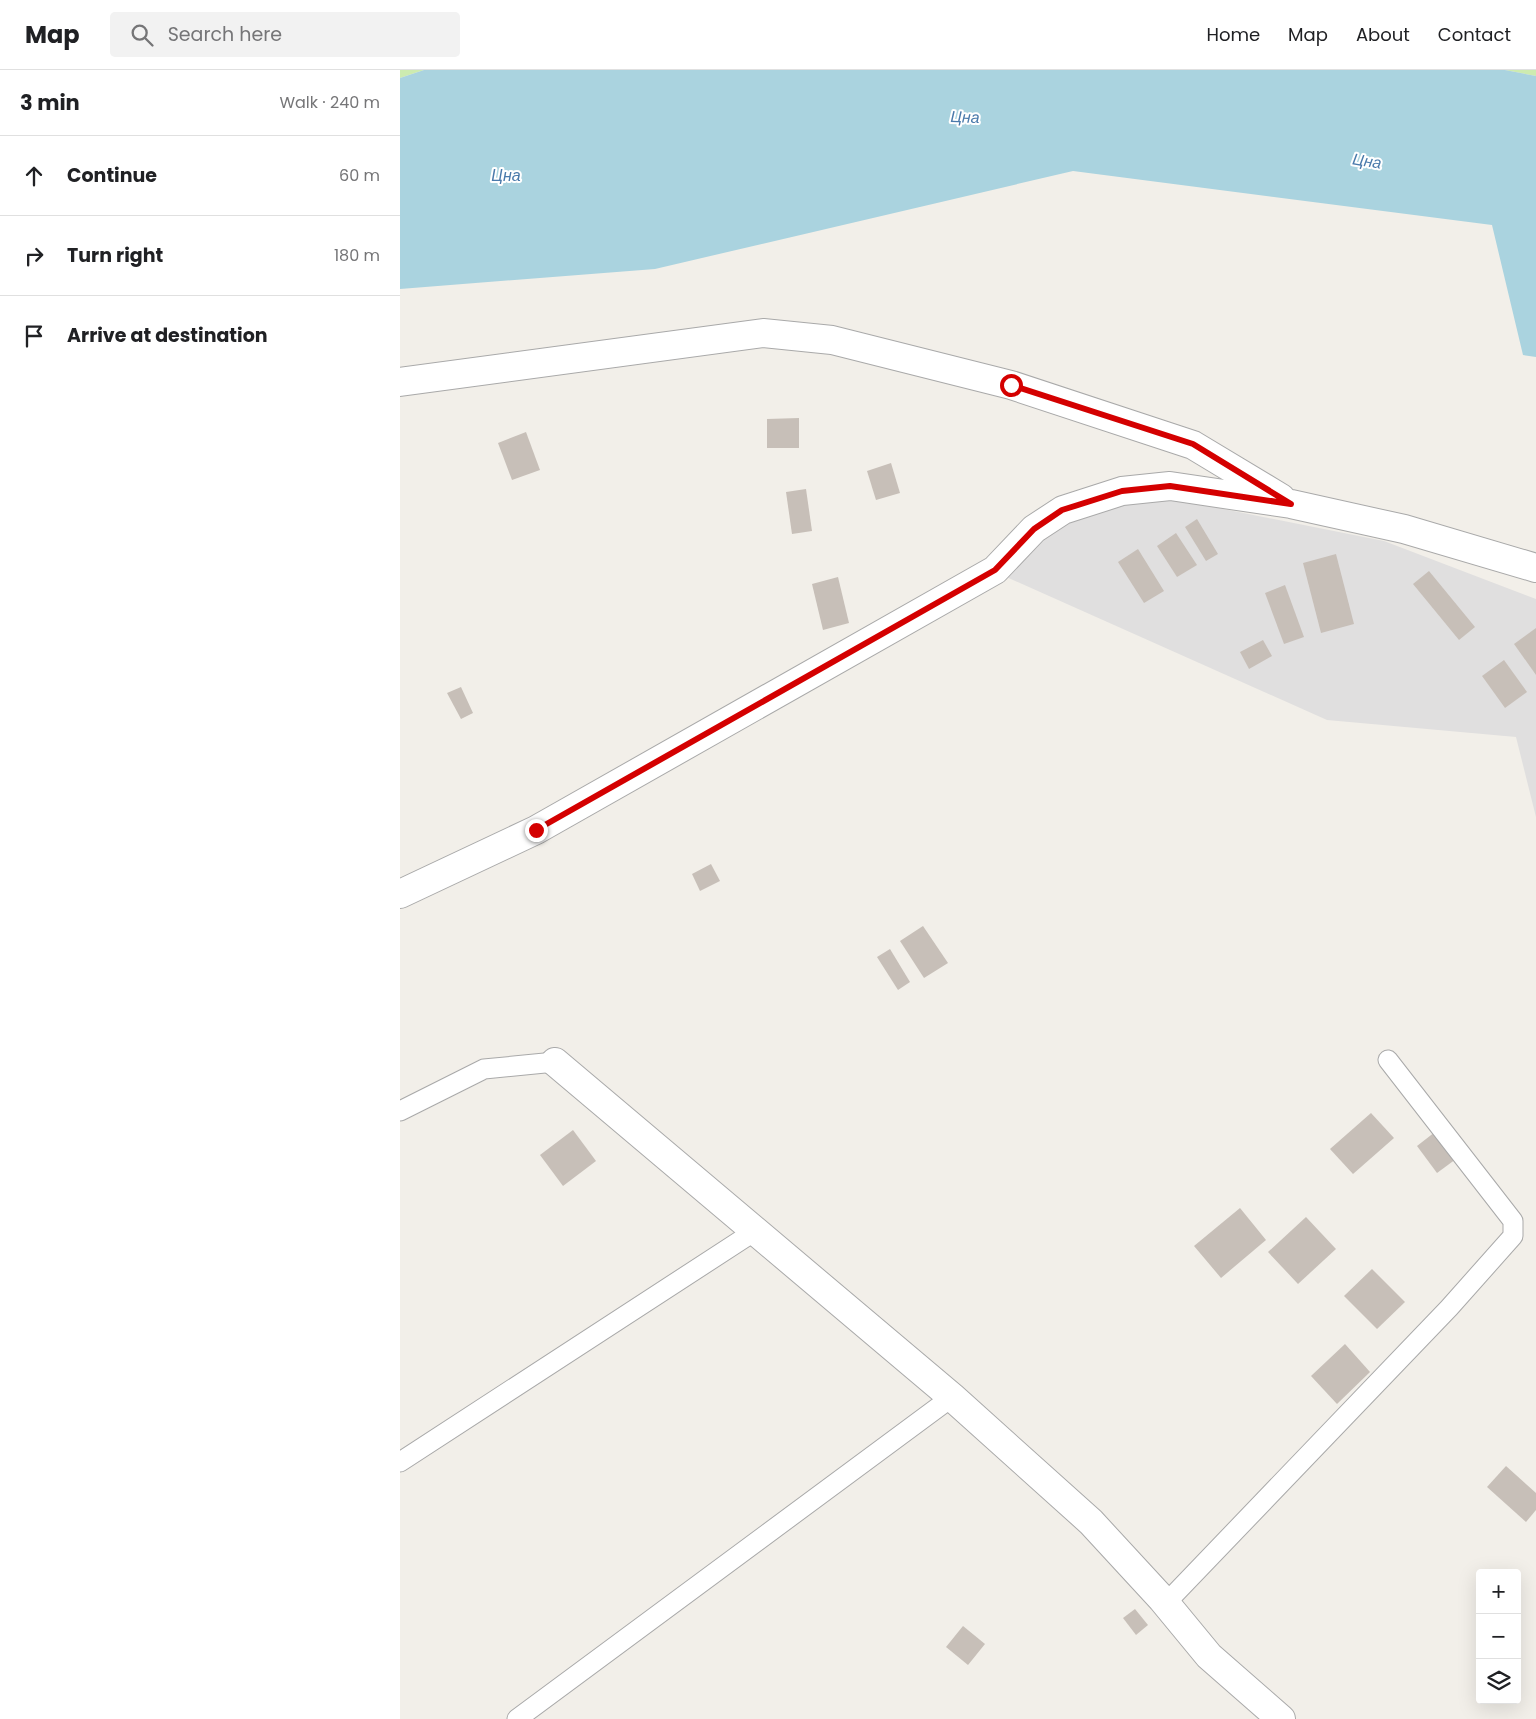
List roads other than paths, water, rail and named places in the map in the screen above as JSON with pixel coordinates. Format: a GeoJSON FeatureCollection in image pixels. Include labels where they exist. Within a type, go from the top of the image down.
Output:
{"type":"FeatureCollection","features":[{"type":"Feature","properties":{"kind":"street"},"geometry":{"type":"LineString","coordinates":[[400,382],[763,333],[832,340],[1011,385],[1193,444],[1291,504]]}},
{"type":"Feature","properties":{"kind":"street"},"geometry":{"type":"LineString","coordinates":[[400,894],[536,830],[995,570],[1034,529],[1062,510],[1122,491],[1170,486],[1291,504],[1404,529],[1536,568]]}},
{"type":"Feature","properties":{"kind":"street"},"geometry":{"type":"LineString","coordinates":[[555,1062],[952,1397],[1091,1522],[1166,1603],[1209,1656],[1281,1719]]}},
{"type":"Feature","properties":{"kind":"lane"},"geometry":{"type":"LineString","coordinates":[[1166,1603],[1449,1308],[1513,1236],[1513,1221],[1388,1060]]}},
{"type":"Feature","properties":{"kind":"lane"},"geometry":{"type":"LineString","coordinates":[[400,1111],[484,1069],[555,1062]]}},
{"type":"Feature","properties":{"kind":"lane"},"geometry":{"type":"LineString","coordinates":[[400,1462],[755,1231]]}},
{"type":"Feature","properties":{"kind":"lane"},"geometry":{"type":"LineString","coordinates":[[517,1719],[952,1397]]}},
{"type":"Feature","properties":{"kind":"water","name":"Цна"},"geometry":{"type":"Polygon","coordinates":[[[424,70],[1505,70],[1536,76],[1536,357],[1523,355],[1492,225],[1073,171],[655,269],[400,289],[400,78],[424,70]]]}}]}
